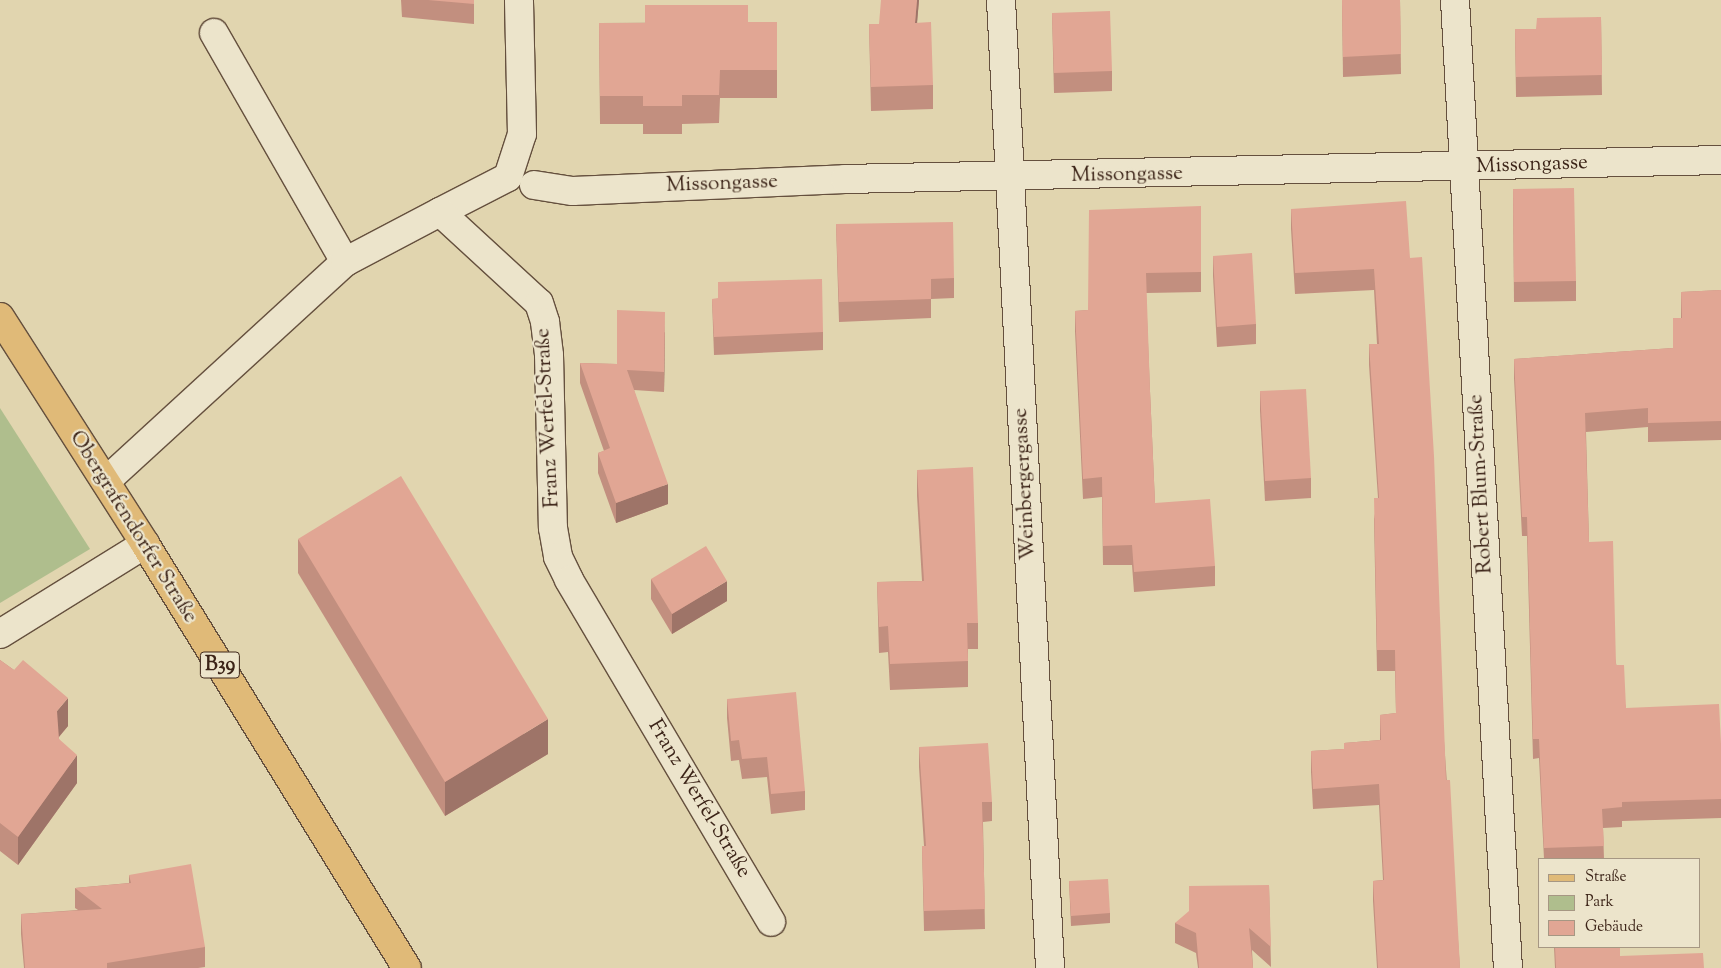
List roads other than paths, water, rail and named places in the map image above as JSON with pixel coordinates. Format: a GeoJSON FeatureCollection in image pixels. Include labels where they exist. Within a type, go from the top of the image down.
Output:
{"type":"FeatureCollection","features":[{"type":"Feature","properties":{"kind":"main road","name":"Obergrafendorfer Straße"},"geometry":{"type":"LineString","coordinates":[[0,317],[106,481],[407,968]]}},
{"type":"Feature","properties":{"kind":"street"},"geometry":{"type":"LineString","coordinates":[[106,481],[345,262],[508,177],[522,134],[520,0]]}},
{"type":"Feature","properties":{"kind":"street","name":"Weinbergergasse"},"geometry":{"type":"LineString","coordinates":[[1001,0],[1050,968]]}},
{"type":"Feature","properties":{"kind":"street","name":"Robert Blum-Straße"},"geometry":{"type":"LineString","coordinates":[[1455,0],[1508,968]]}},
{"type":"Feature","properties":{"kind":"street"},"geometry":{"type":"LineString","coordinates":[[214,33],[345,262]]}},
{"type":"Feature","properties":{"kind":"street","name":"Missongasse"},"geometry":{"type":"LineString","coordinates":[[534,185],[573,191],[845,179],[1009,177],[1721,160]]}},
{"type":"Feature","properties":{"kind":"street","name":"Franz Werfel-Straße"},"geometry":{"type":"LineString","coordinates":[[440,212],[539,303],[545,322],[549,355],[553,528],[558,556],[569,580],[771,922]]}},
{"type":"Feature","properties":{"kind":"street"},"geometry":{"type":"LineString","coordinates":[[0,634],[145,544]]}}]}
